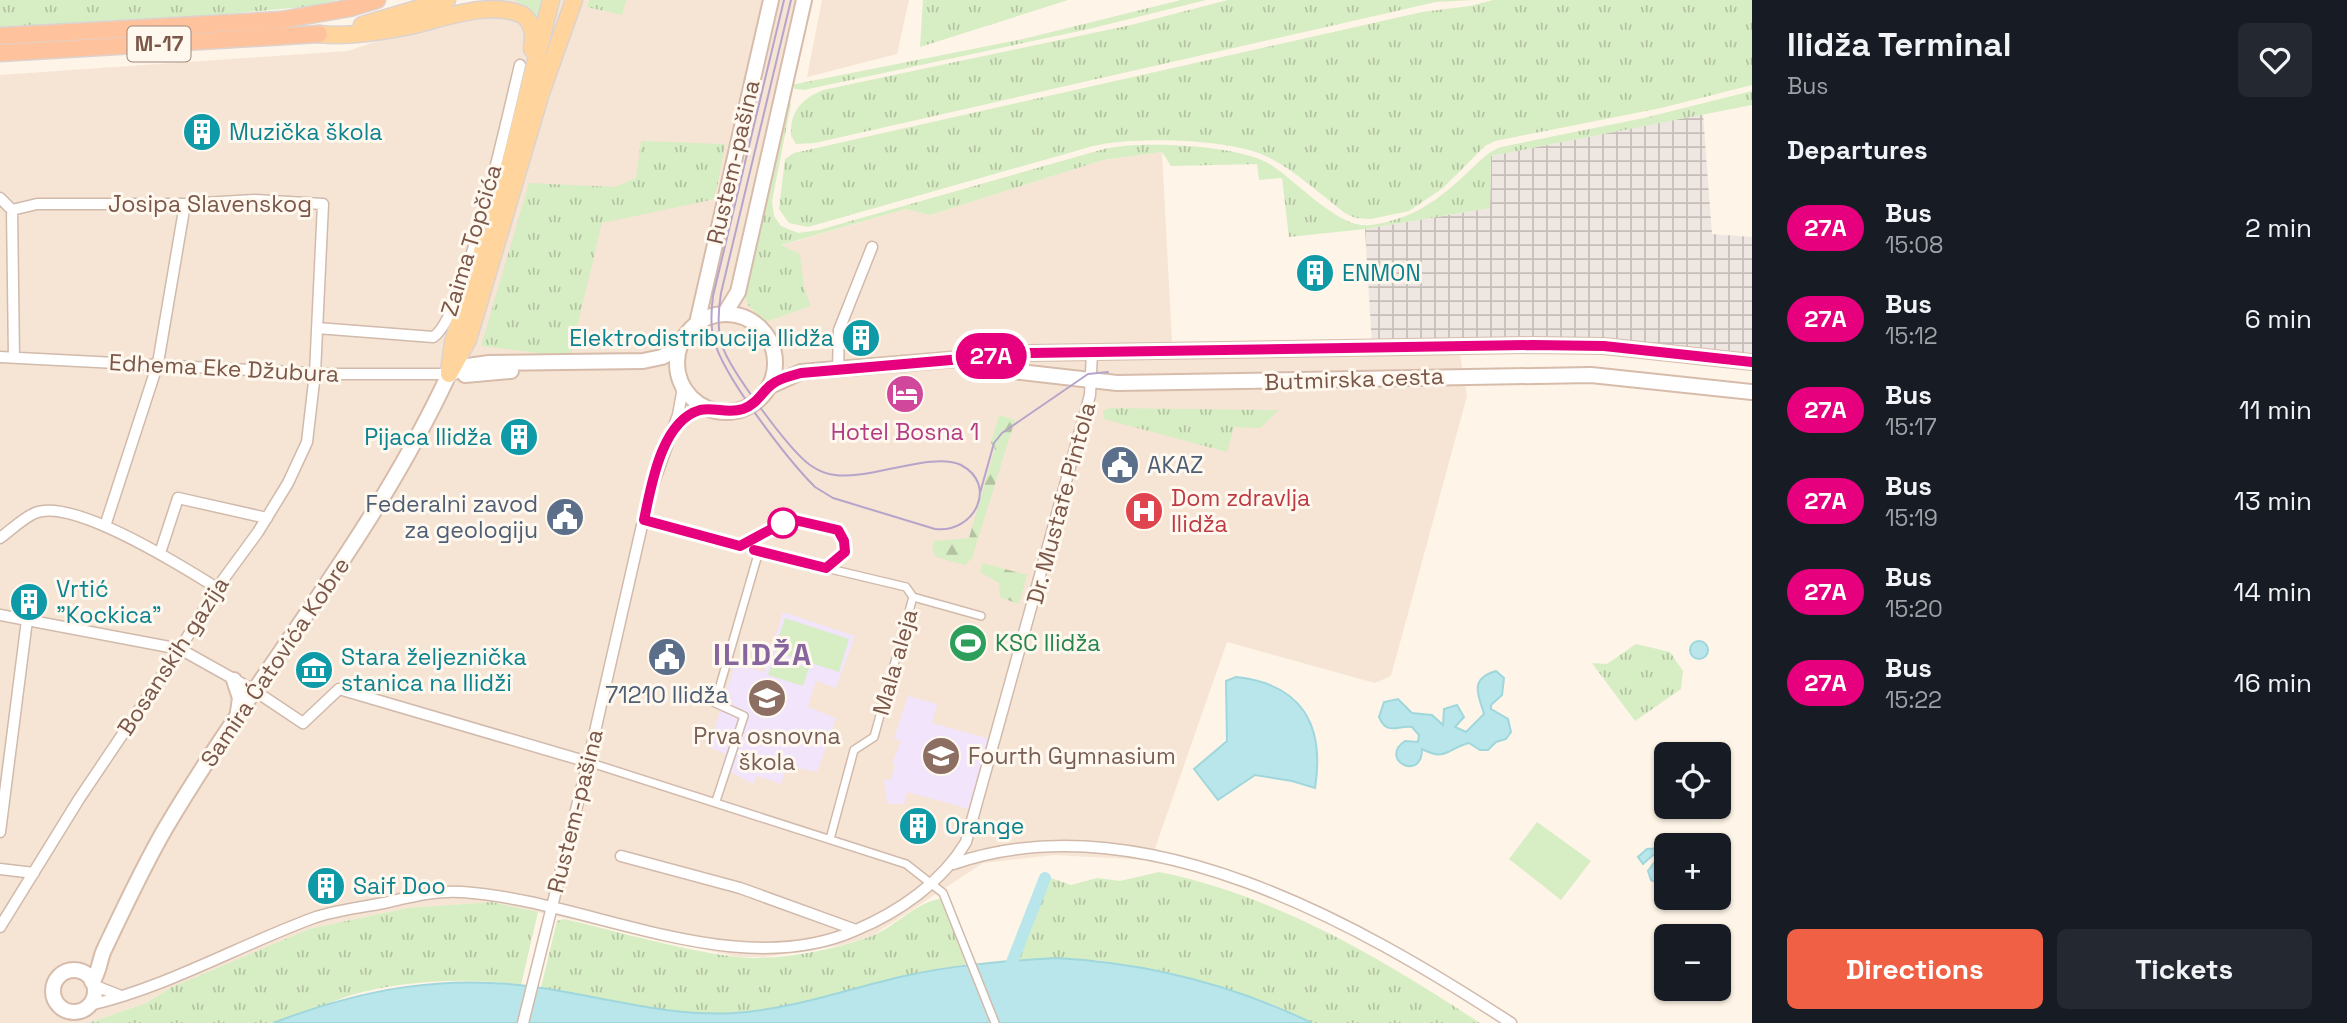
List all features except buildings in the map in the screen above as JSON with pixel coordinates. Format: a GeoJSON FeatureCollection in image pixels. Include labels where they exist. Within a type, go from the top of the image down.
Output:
{"type":"FeatureCollection","features":[{"type":"Feature","properties":{"kind":"highway","name":"M-17"},"geometry":{"type":"LineString","coordinates":[[0,36],[281,20],[350,8],[377,0]]}},
{"type":"Feature","properties":{"kind":"highway","name":"M-17"},"geometry":{"type":"LineString","coordinates":[[0,53],[318,34]]}},
{"type":"Feature","properties":{"kind":"main road","name":"M-17"},"geometry":{"type":"LineString","coordinates":[[318,34],[354,28],[447,0]]}},
{"type":"Feature","properties":{"kind":"main road"},"geometry":{"type":"LineString","coordinates":[[449,374],[453,342],[509,164],[551,0]]}},
{"type":"Feature","properties":{"kind":"main road"},"geometry":{"type":"LineString","coordinates":[[449,374],[468,340],[541,93],[574,0]]}},
{"type":"Feature","properties":{"kind":"main road","name":"Rustem-pašina"},"geometry":{"type":"LineString","coordinates":[[697,323],[771,0]]}},
{"type":"Feature","properties":{"kind":"main road","name":"Rustem-pašina"},"geometry":{"type":"LineString","coordinates":[[725,313],[738,292],[804,0]]}},
{"type":"Feature","properties":{"kind":"main road"},"geometry":{"type":"LineString","coordinates":[[318,34],[361,35],[413,25],[474,5],[505,5],[516,9],[532,25],[534,36],[513,127],[509,164]]}},
{"type":"Feature","properties":{"kind":"main road"},"geometry":{"type":"LineString","coordinates":[[738,292],[750,319]]}},
{"type":"Feature","properties":{"kind":"main road"},"geometry":{"type":"LineString","coordinates":[[774,349],[776,361],[770,386],[757,401],[741,409],[710,409],[688,393],[680,378],[680,348],[697,323],[725,313],[750,319],[760,327],[784,362],[801,373]]}},
{"type":"Feature","properties":{"kind":"main road"},"geometry":{"type":"LineString","coordinates":[[468,340],[472,351],[489,363]]}},
{"type":"Feature","properties":{"kind":"main road","name":"Butmirska cesta"},"geometry":{"type":"LineString","coordinates":[[770,386],[801,373],[958,359],[1092,352],[1604,346],[1752,362]]}},
{"type":"Feature","properties":{"kind":"main road","name":"Edhema Eke Džubura"},"geometry":{"type":"LineString","coordinates":[[449,374],[468,366],[489,363],[528,365],[643,361],[680,348]]}},
{"type":"Feature","properties":{"kind":"main road","name":"Butmirska cesta"},"geometry":{"type":"LineString","coordinates":[[958,359],[977,367],[1091,382],[1280,382],[1565,375],[1752,392]]}},
{"type":"Feature","properties":{"kind":"main road","name":"Edhema Eke Džubura"},"geometry":{"type":"LineString","coordinates":[[643,361],[680,378]]}},
{"type":"Feature","properties":{"kind":"main road","name":"Edhema Eke Džubura"},"geometry":{"type":"LineString","coordinates":[[449,374],[512,371],[528,365]]}},
{"type":"Feature","properties":{"kind":"main road","name":"Samira Ćatovića Kobre"},"geometry":{"type":"LineString","coordinates":[[93,983],[103,952],[164,830],[374,512],[424,428],[449,374]]}},
{"type":"Feature","properties":{"kind":"main road"},"geometry":{"type":"LineString","coordinates":[[234,680],[240,698],[236,720]]}},
{"type":"Feature","properties":{"kind":"main road"},"geometry":{"type":"LineString","coordinates":[[71,1023],[54,996],[55,983],[103,952]]}},
{"type":"Feature","properties":{"kind":"main road"},"geometry":{"type":"LineString","coordinates":[[58,1005],[69,1012],[83,1013],[94,993],[93,983],[81,972],[71,971]]}},
{"type":"Feature","properties":{"kind":"street","name":"Zaima Topčića"},"geometry":{"type":"LineString","coordinates":[[317,328],[433,337],[440,333],[453,307],[484,207],[520,65]]}},
{"type":"Feature","properties":{"kind":"street"},"geometry":{"type":"LineString","coordinates":[[0,198],[12,210],[15,358]]}},
{"type":"Feature","properties":{"kind":"street","name":"Josipa Slavenskog"},"geometry":{"type":"LineString","coordinates":[[12,210],[37,204],[185,204],[255,200],[323,204],[315,373]]}},
{"type":"Feature","properties":{"kind":"street"},"geometry":{"type":"LineString","coordinates":[[105,526],[158,363],[185,204]]}},
{"type":"Feature","properties":{"kind":"street"},"geometry":{"type":"LineString","coordinates":[[838,371],[839,330],[872,247]]}},
{"type":"Feature","properties":{"kind":"street","name":"Dr. Mustafe Pintola"},"geometry":{"type":"LineString","coordinates":[[83,1013],[121,996],[139,993],[318,916],[436,892],[476,894],[728,946],[781,947],[828,941],[887,917],[953,864],[966,842],[1032,611],[1091,382],[1092,352]]}},
{"type":"Feature","properties":{"kind":"street","name":"Edhema Eke Džubura"},"geometry":{"type":"LineString","coordinates":[[0,357],[315,373],[449,374]]}},
{"type":"Feature","properties":{"kind":"street","name":"Bosanskih gazija"},"geometry":{"type":"LineString","coordinates":[[0,927],[79,799],[288,483],[307,442],[315,373]]}},
{"type":"Feature","properties":{"kind":"street","name":"Rustem-pašina"},"geometry":{"type":"LineString","coordinates":[[523,1023],[589,762],[648,499],[678,415],[682,393],[680,378]]}},
{"type":"Feature","properties":{"kind":"street","name":"Rustem-pašina"},"geometry":{"type":"LineString","coordinates":[[669,437],[684,419],[710,409]]}},
{"type":"Feature","properties":{"kind":"street"},"geometry":{"type":"LineString","coordinates":[[160,554],[178,498],[267,518]]}},
{"type":"Feature","properties":{"kind":"street"},"geometry":{"type":"LineString","coordinates":[[0,538],[36,512],[54,510],[105,526],[160,554],[217,588]]}},
{"type":"Feature","properties":{"kind":"street"},"geometry":{"type":"LineString","coordinates":[[716,801],[744,716],[715,703],[759,551]]}},
{"type":"Feature","properties":{"kind":"street"},"geometry":{"type":"LineString","coordinates":[[826,568],[906,587],[913,597],[981,616]]}},
{"type":"Feature","properties":{"kind":"street","name":"Mala aleja"},"geometry":{"type":"LineString","coordinates":[[830,839],[854,750],[874,737],[913,597]]}},
{"type":"Feature","properties":{"kind":"street"},"geometry":{"type":"LineString","coordinates":[[0,615],[180,649],[255,691],[303,723],[339,689],[716,801],[906,864],[943,893],[995,1023]]}},
{"type":"Feature","properties":{"kind":"street"},"geometry":{"type":"LineString","coordinates":[[0,832],[11,765],[27,620]]}},
{"type":"Feature","properties":{"kind":"street"},"geometry":{"type":"LineString","coordinates":[[953,864],[984,853],[1025,847],[1097,848],[1146,855],[1250,881],[1317,912],[1416,964],[1511,1023]]}},
{"type":"Feature","properties":{"kind":"street"},"geometry":{"type":"LineString","coordinates":[[621,856],[740,888],[856,930]]}},
{"type":"Feature","properties":{"kind":"street"},"geometry":{"type":"LineString","coordinates":[[0,869],[34,873]]}},
{"type":"Feature","properties":{"kind":"street"},"geometry":{"type":"LineString","coordinates":[[93,983],[121,996]]}},
{"type":"Feature","properties":{"kind":"shaded area"},"geometry":{"type":"Polygon","coordinates":[[[498,0],[810,0],[752,254],[906,209],[930,215],[1103,160],[1162,152],[1172,343],[1457,337],[1467,396],[1391,676],[1375,683],[1227,642],[1151,860],[1054,855],[983,863],[872,936],[842,945],[764,957],[738,957],[492,902],[407,908],[309,929],[170,988],[146,1003],[88,1023],[0,1023],[0,75],[348,51],[498,0]]]}},
{"type":"Feature","properties":{"kind":"shaded area"},"geometry":{"type":"Polygon","coordinates":[[[822,0],[909,0],[897,54],[807,77],[822,0]]]}},
{"type":"Feature","properties":{"kind":"shaded area"},"geometry":{"type":"Polygon","coordinates":[[[1703,114],[1712,234],[1752,237],[1752,357],[1372,345],[1365,229],[1490,208],[1491,156],[1703,114]]]}},
{"type":"Feature","properties":{"kind":"shaded area","name":"Prva osnovna škola"},"geometry":{"type":"Polygon","coordinates":[[[783,612],[855,636],[836,688],[816,681],[808,707],[836,718],[817,772],[787,766],[781,784],[757,776],[753,784],[723,768],[725,754],[709,747],[735,663],[764,672],[783,612]]]}},
{"type":"Feature","properties":{"kind":"shaded area","name":"Fourth Gymnasium"},"geometry":{"type":"Polygon","coordinates":[[[908,696],[937,704],[932,723],[993,740],[973,810],[907,792],[904,804],[887,804],[884,779],[891,780],[895,766],[892,763],[901,741],[894,739],[908,696]]]}},
{"type":"Feature","properties":{"kind":"green space"},"geometry":{"type":"Polygon","coordinates":[[[0,0],[337,0],[314,6],[160,20],[0,29],[0,0]]]}},
{"type":"Feature","properties":{"kind":"green space"},"geometry":{"type":"Polygon","coordinates":[[[514,0],[548,0],[541,26],[531,9],[514,0]]]}},
{"type":"Feature","properties":{"kind":"green space"},"geometry":{"type":"Polygon","coordinates":[[[589,0],[626,0],[622,15],[587,7],[589,0]]]}},
{"type":"Feature","properties":{"kind":"green space"},"geometry":{"type":"Polygon","coordinates":[[[923,0],[1068,0],[920,47],[923,0]]]}},
{"type":"Feature","properties":{"kind":"green space"},"geometry":{"type":"Polygon","coordinates":[[[1181,0],[1206,0],[1089,29],[804,90],[795,89],[791,85],[1023,39],[1181,0]]]}},
{"type":"Feature","properties":{"kind":"green space"},"geometry":{"type":"Polygon","coordinates":[[[1228,0],[1473,0],[1436,2],[815,143],[796,144],[791,136],[792,120],[798,107],[823,90],[1131,25],[1228,0]]]}},
{"type":"Feature","properties":{"kind":"green space"},"geometry":{"type":"Polygon","coordinates":[[[1493,0],[1752,0],[1752,85],[1661,108],[1495,141],[1485,146],[1443,188],[1409,211],[1371,219],[1355,218],[1345,213],[1290,170],[1254,151],[1209,143],[1158,140],[1093,146],[808,227],[789,223],[779,209],[785,159],[794,153],[1422,12],[1493,0]]]}},
{"type":"Feature","properties":{"kind":"green space"},"geometry":{"type":"Polygon","coordinates":[[[1752,91],[1752,105],[1491,156],[1490,208],[1365,229],[1289,237],[1282,178],[1259,180],[1257,164],[1171,166],[1162,152],[1103,160],[930,215],[906,209],[781,245],[800,254],[804,287],[811,306],[765,322],[748,305],[744,293],[788,99],[791,104],[772,201],[774,216],[781,226],[798,233],[819,230],[1104,149],[1140,145],[1212,148],[1254,157],[1279,170],[1331,212],[1345,220],[1371,225],[1400,218],[1424,207],[1487,155],[1501,147],[1644,118],[1752,91]]]}},
{"type":"Feature","properties":{"kind":"green space"},"geometry":{"type":"Polygon","coordinates":[[[641,141],[725,144],[715,199],[602,223],[570,357],[481,346],[529,183],[615,187],[636,178],[641,141]]]}},
{"type":"Feature","properties":{"kind":"green space"},"geometry":{"type":"Polygon","coordinates":[[[1109,408],[1279,410],[1260,428],[1234,427],[1227,452],[1104,419],[1103,411],[1109,408]]]}},
{"type":"Feature","properties":{"kind":"green space"},"geometry":{"type":"Polygon","coordinates":[[[999,415],[1015,420],[972,558],[965,565],[936,557],[932,550],[934,541],[969,538],[995,448],[991,443],[999,415]]]}},
{"type":"Feature","properties":{"kind":"green space"},"geometry":{"type":"Polygon","coordinates":[[[982,563],[1027,575],[1019,604],[1000,597],[999,583],[980,572],[982,563]]]}},
{"type":"Feature","properties":{"kind":"green space"},"geometry":{"type":"Polygon","coordinates":[[[785,618],[849,639],[839,672],[774,651],[785,618]]]}},
{"type":"Feature","properties":{"kind":"green space"},"geometry":{"type":"Polygon","coordinates":[[[1636,644],[1670,652],[1683,671],[1681,689],[1635,721],[1592,663],[1607,664],[1636,644]]]}},
{"type":"Feature","properties":{"kind":"green space"},"geometry":{"type":"Polygon","coordinates":[[[774,657],[809,668],[803,686],[768,675],[774,657]]]}},
{"type":"Feature","properties":{"kind":"green space"},"geometry":{"type":"Polygon","coordinates":[[[1537,822],[1591,861],[1561,900],[1509,859],[1537,822]]]}},
{"type":"Feature","properties":{"kind":"green space"},"geometry":{"type":"Polygon","coordinates":[[[1159,872],[1202,882],[1286,913],[1366,953],[1480,1023],[1312,1023],[1272,1004],[1168,972],[1097,960],[1015,960],[1048,877],[1071,885],[1097,878],[1120,881],[1159,872]]]}},
{"type":"Feature","properties":{"kind":"green space"},"geometry":{"type":"Polygon","coordinates":[[[939,899],[944,900],[967,964],[899,977],[816,1000],[774,1009],[707,1013],[635,1005],[541,987],[557,921],[564,919],[694,950],[737,957],[770,958],[821,951],[869,937],[920,906],[939,899]]]}},
{"type":"Feature","properties":{"kind":"green space"},"geometry":{"type":"Polygon","coordinates":[[[492,902],[538,912],[521,985],[436,981],[392,986],[351,995],[270,1023],[88,1023],[146,1003],[170,988],[309,929],[407,908],[492,902]]]}},
{"type":"Feature","properties":{"kind":"water"},"geometry":{"type":"Polygon","coordinates":[[[1699,641],[1705,644],[1708,650],[1705,656],[1699,659],[1693,656],[1690,650],[1693,644],[1699,641]]]}},
{"type":"Feature","properties":{"kind":"water"},"geometry":{"type":"Polygon","coordinates":[[[1496,671],[1504,678],[1502,695],[1491,705],[1491,709],[1508,719],[1511,732],[1506,739],[1496,742],[1488,750],[1480,750],[1469,743],[1442,754],[1422,749],[1416,765],[1403,764],[1399,760],[1396,755],[1398,748],[1405,741],[1418,742],[1419,735],[1412,727],[1385,726],[1379,717],[1384,702],[1398,699],[1412,713],[1432,715],[1443,725],[1444,709],[1457,705],[1464,717],[1455,727],[1466,732],[1484,714],[1478,695],[1479,683],[1487,674],[1496,671]]]}},
{"type":"Feature","properties":{"kind":"water"},"geometry":{"type":"Polygon","coordinates":[[[1236,677],[1278,688],[1304,712],[1312,727],[1316,745],[1315,788],[1255,775],[1218,800],[1194,769],[1227,741],[1226,681],[1236,677]]]}},
{"type":"Feature","properties":{"kind":"water"},"geometry":{"type":"Polygon","coordinates":[[[1654,848],[1654,855],[1643,864],[1638,857],[1647,849],[1654,848]]]}},
{"type":"Feature","properties":{"kind":"water"},"geometry":{"type":"Polygon","coordinates":[[[1654,863],[1654,882],[1651,880],[1648,871],[1654,863]]]}},
{"type":"Feature","properties":{"kind":"water"},"geometry":{"type":"Polygon","coordinates":[[[1057,958],[1156,970],[1188,978],[1251,997],[1312,1023],[273,1023],[372,993],[405,987],[472,982],[542,988],[686,1012],[735,1013],[798,1003],[939,969],[1057,958]]]}},
{"type":"Feature","properties":{"kind":"waterway"},"geometry":{"type":"LineString","coordinates":[[1007,975],[1045,878]]}},
{"type":"Feature","properties":{"kind":"tram line"},"geometry":{"type":"LineString","coordinates":[[784,0],[713,296],[711,318],[714,340],[720,356],[743,395],[789,458],[815,487],[833,498],[935,529],[949,529],[970,516],[980,495],[972,474],[961,465],[935,461],[849,475],[819,470],[801,457],[775,427],[736,372],[722,345],[718,319],[721,293],[791,0]]}},
{"type":"Feature","properties":{"kind":"tram line"},"geometry":{"type":"LineString","coordinates":[[980,493],[994,443],[1002,433],[1088,374],[1108,372]]}},
{"type":"Feature","properties":{"kind":"bus line","name":"27A"},"geometry":{"type":"LineString","coordinates":[[754,550],[826,568],[845,552],[844,541],[838,530],[790,519],[740,546],[698,537],[644,520],[648,499],[669,437],[684,419],[710,409],[741,409],[757,401],[770,386],[785,377],[801,373],[1031,353],[1532,345],[1604,346],[1682,352],[1752,362]]}},
{"type":"Feature","properties":{"kind":"place","name":"Muzička škola"},"geometry":{"type":"Point","coordinates":[202,132]}},
{"type":"Feature","properties":{"kind":"place","name":"ENMON"},"geometry":{"type":"Point","coordinates":[1315,273]}},
{"type":"Feature","properties":{"kind":"place","name":"Elektrodistribucija Ilidža"},"geometry":{"type":"Point","coordinates":[861,338]}},
{"type":"Feature","properties":{"kind":"place","name":"Hotel Bosna 1"},"geometry":{"type":"Point","coordinates":[905,394]}},
{"type":"Feature","properties":{"kind":"place","name":"Pijaca Ilidža"},"geometry":{"type":"Point","coordinates":[519,437]}},
{"type":"Feature","properties":{"kind":"place","name":"AKAZ"},"geometry":{"type":"Point","coordinates":[1120,465]}},
{"type":"Feature","properties":{"kind":"place","name":"Dom zdravlja Ilidža"},"geometry":{"type":"Point","coordinates":[1144,511]}},
{"type":"Feature","properties":{"kind":"place","name":"Federalni zavod za geologiju"},"geometry":{"type":"Point","coordinates":[565,517]}},
{"type":"Feature","properties":{"kind":"place","name":"Vrtić \"Kockica\""},"geometry":{"type":"Point","coordinates":[29,602]}},
{"type":"Feature","properties":{"kind":"place","name":"KSC Ilidža"},"geometry":{"type":"Point","coordinates":[968,643]}},
{"type":"Feature","properties":{"kind":"place","name":"71210 Ilidža"},"geometry":{"type":"Point","coordinates":[667,657]}},
{"type":"Feature","properties":{"kind":"place","name":"Stara željeznička stanica na Ilidži"},"geometry":{"type":"Point","coordinates":[314,670]}},
{"type":"Feature","properties":{"kind":"place","name":"Prva osnovna škola"},"geometry":{"type":"Point","coordinates":[767,698]}},
{"type":"Feature","properties":{"kind":"place","name":"Fourth Gymnasium"},"geometry":{"type":"Point","coordinates":[941,756]}},
{"type":"Feature","properties":{"kind":"place","name":"Orange"},"geometry":{"type":"Point","coordinates":[918,826]}},
{"type":"Feature","properties":{"kind":"place","name":"Saif Doo"},"geometry":{"type":"Point","coordinates":[326,886]}},
{"type":"Feature","properties":{"kind":"district","name":"ILIDŽA"},"geometry":{"type":"Point","coordinates":[763,655]}}]}
